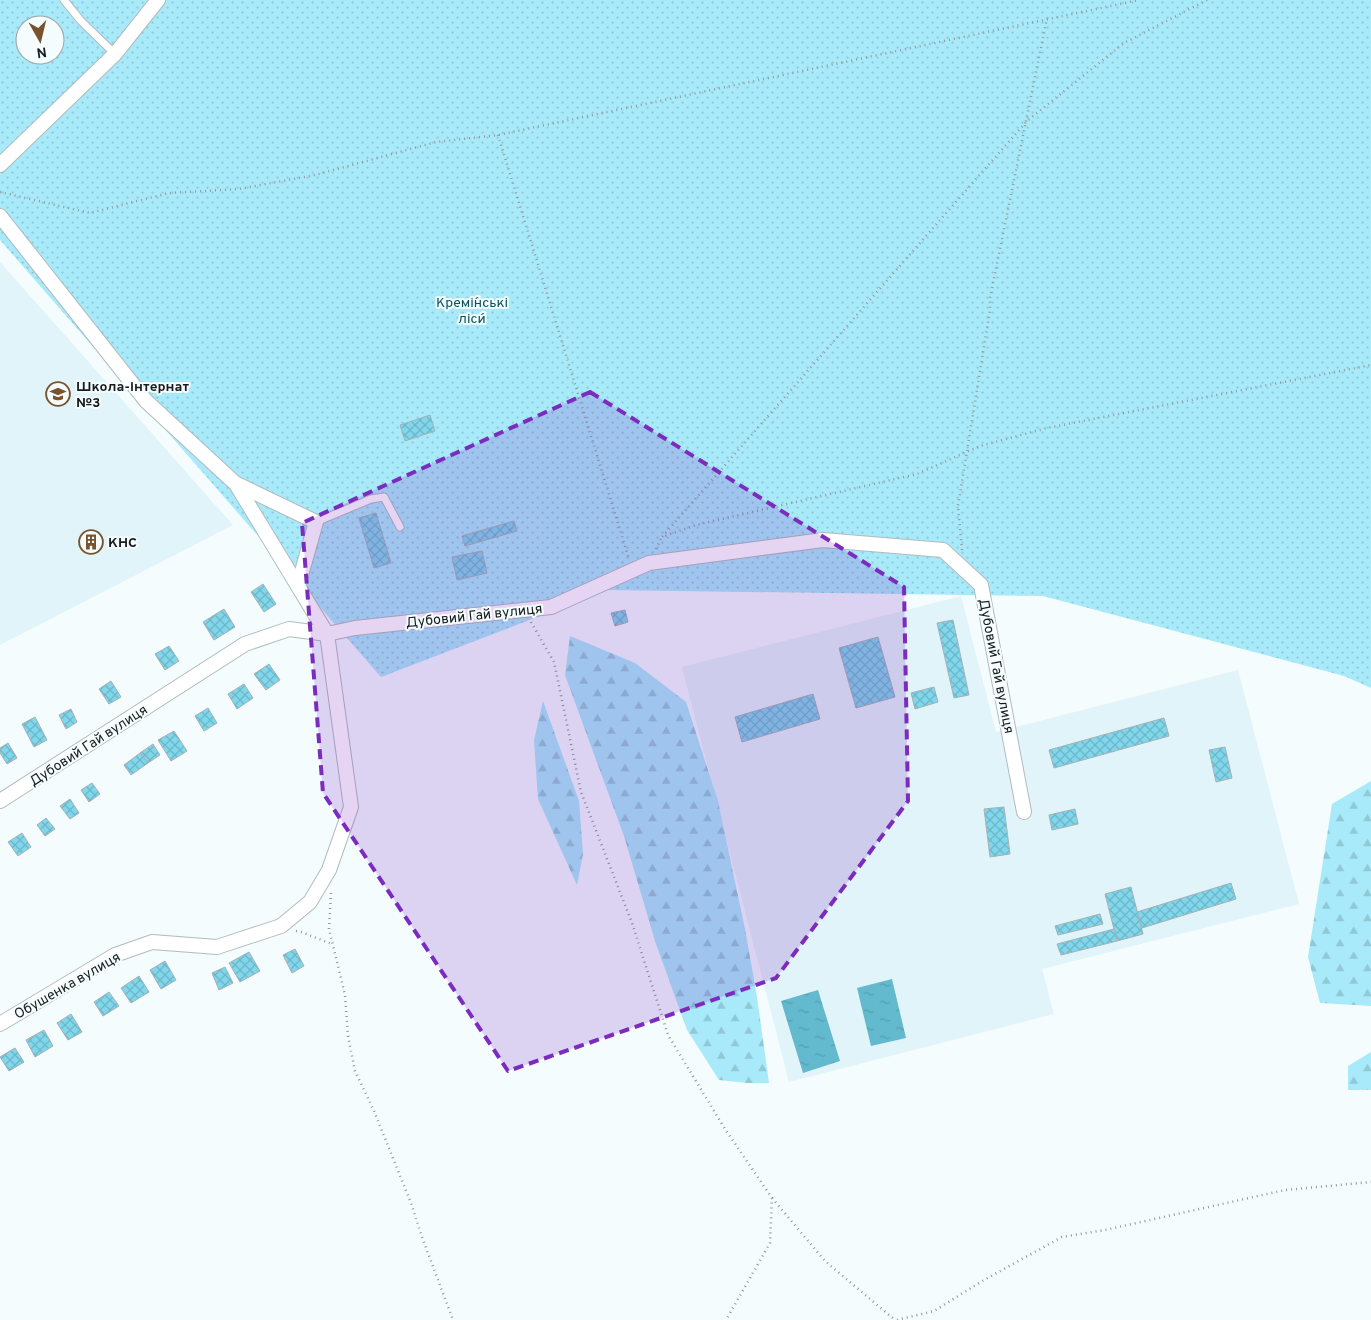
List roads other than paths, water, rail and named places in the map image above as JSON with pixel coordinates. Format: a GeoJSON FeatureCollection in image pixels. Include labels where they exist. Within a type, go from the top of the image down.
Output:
{"type":"FeatureCollection","features":[{"type":"Feature","properties":{"kind":"street"},"geometry":{"type":"LineString","coordinates":[[0,165],[114,54],[158,0]]}},
{"type":"Feature","properties":{"kind":"street"},"geometry":{"type":"LineString","coordinates":[[0,216],[146,401],[236,484],[327,634]]}},
{"type":"Feature","properties":{"kind":"street"},"geometry":{"type":"LineString","coordinates":[[236,484],[316,522],[298,586]]}},
{"type":"Feature","properties":{"kind":"street","name":"Дубовий Гай вулиця"},"geometry":{"type":"LineString","coordinates":[[0,801],[245,644],[289,629],[327,634],[355,628],[551,607],[649,562],[823,540],[943,550],[982,585],[1024,812]]}},
{"type":"Feature","properties":{"kind":"street","name":"Обушенка вулиця"},"geometry":{"type":"LineString","coordinates":[[0,1024],[115,955],[152,942],[217,947],[285,928],[310,902],[329,870],[351,807],[327,634]]}},
{"type":"Feature","properties":{"kind":"lane"},"geometry":{"type":"LineString","coordinates":[[64,0],[81,21],[114,54]]}},
{"type":"Feature","properties":{"kind":"lane"},"geometry":{"type":"LineString","coordinates":[[316,522],[371,499],[384,497],[400,527]]}},
{"type":"Feature","properties":{"kind":"water"},"geometry":{"type":"Polygon","coordinates":[[[892,979],[906,1038],[871,1046],[857,988],[892,979]]]}},
{"type":"Feature","properties":{"kind":"water"},"geometry":{"type":"Polygon","coordinates":[[[818,990],[840,1061],[803,1073],[781,1001],[818,990]]]}},
{"type":"Feature","properties":{"kind":"place","name":"Школа-інтернат №3"},"geometry":{"type":"Point","coordinates":[58,394]}},
{"type":"Feature","properties":{"kind":"place","name":"КНС"},"geometry":{"type":"Point","coordinates":[91,542]}},
{"type":"Feature","properties":{"kind":"park label","name":"Кремі́нські ліси́"},"geometry":{"type":"Point","coordinates":[472,310]}}]}
